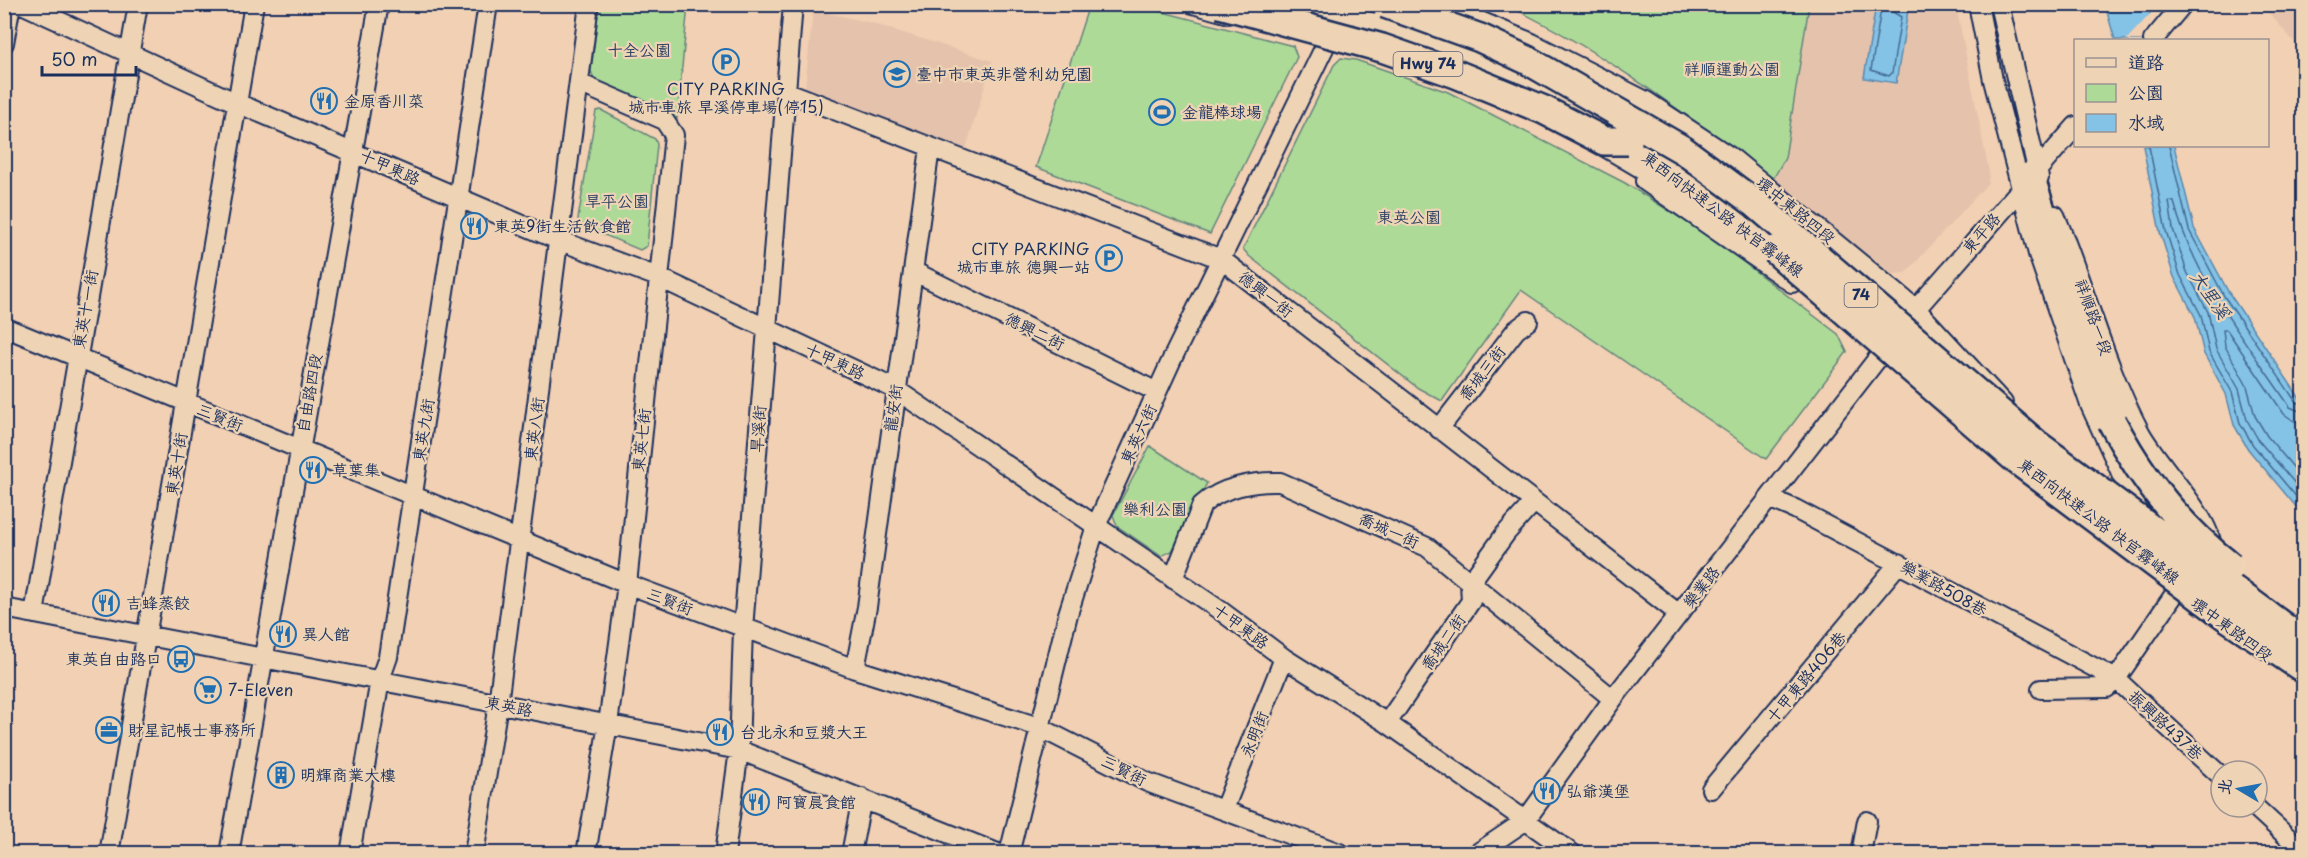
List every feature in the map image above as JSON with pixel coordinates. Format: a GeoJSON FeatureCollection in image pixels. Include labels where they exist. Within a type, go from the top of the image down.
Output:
{"type":"FeatureCollection","features":[{"type":"Feature","properties":{"kind":"highway","name":"Hwy 74"},"geometry":{"type":"LineString","coordinates":[[1220,4],[1382,48],[1456,74],[1544,110],[1604,141],[1628,141]]}},
{"type":"Feature","properties":{"kind":"highway","name":"東西向快速公路 快官霧峰線"},"geometry":{"type":"LineString","coordinates":[[1290,4],[1430,43],[1550,97],[1628,141],[1775,250],[2018,461],[2224,615],[2304,669]]}},
{"type":"Feature","properties":{"kind":"highway","name":"東西向快速公路 快官霧峰線"},"geometry":{"type":"LineString","coordinates":[[1385,4],[1480,38],[1527,60],[1683,150],[1756,204],[2035,443],[2304,642]]}},
{"type":"Feature","properties":{"kind":"highway"},"geometry":{"type":"LineString","coordinates":[[2033,173],[2101,396],[2112,422],[2142,475],[2180,522],[2219,558],[2304,622]]}},
{"type":"Feature","properties":{"kind":"street"},"geometry":{"type":"LineString","coordinates":[[4,43],[11,4]]}},
{"type":"Feature","properties":{"kind":"street","name":"十甲東路"},"geometry":{"type":"LineString","coordinates":[[22,4],[237,103],[558,240],[658,277],[895,389],[1221,611],[1284,658],[1387,723],[1573,854]]}},
{"type":"Feature","properties":{"kind":"street","name":"東英十一街"},"geometry":{"type":"LineString","coordinates":[[34,614],[138,4]]}},
{"type":"Feature","properties":{"kind":"street","name":"東英十街"},"geometry":{"type":"LineString","coordinates":[[109,854],[254,4]]}},
{"type":"Feature","properties":{"kind":"street","name":"自由路四段"},"geometry":{"type":"LineString","coordinates":[[229,854],[379,4]]}},
{"type":"Feature","properties":{"kind":"street","name":"東英九街"},"geometry":{"type":"LineString","coordinates":[[350,854],[380,680],[388,657],[488,4]]}},
{"type":"Feature","properties":{"kind":"street","name":"東英八街"},"geometry":{"type":"LineString","coordinates":[[474,854],[498,704],[520,540],[588,4]]}},
{"type":"Feature","properties":{"kind":"street","name":"旱溪街"},"geometry":{"type":"LineString","coordinates":[[725,854],[738,750],[743,629],[765,329],[793,4]]}},
{"type":"Feature","properties":{"kind":"street","name":"環中東路四段"},"geometry":{"type":"LineString","coordinates":[[1193,4],[1329,38],[1499,100],[1635,175],[1792,282]]}},
{"type":"Feature","properties":{"kind":"street","name":"環中東路四段"},"geometry":{"type":"LineString","coordinates":[[1270,4],[1344,24],[1464,65],[1659,179],[1733,230],[1960,426],[2073,513],[2304,682]]}},
{"type":"Feature","properties":{"kind":"street","name":"環中東路四段"},"geometry":{"type":"LineString","coordinates":[[1440,4],[1532,43],[1646,101],[1732,158],[1916,309],[1997,394],[2073,513]]}},
{"type":"Feature","properties":{"kind":"street","name":"祥順路一段"},"geometry":{"type":"LineString","coordinates":[[1978,4],[1993,80],[2033,173],[2068,246],[2115,374],[2141,433],[2204,524],[2212,542],[2214,587],[2211,613]]}},
{"type":"Feature","properties":{"kind":"street","name":"祥順路一段"},"geometry":{"type":"LineString","coordinates":[[1999,4],[2033,173],[2038,254],[2084,389],[2173,585]]}},
{"type":"Feature","properties":{"kind":"street"},"geometry":{"type":"LineString","coordinates":[[2154,39],[2183,4]]}},
{"type":"Feature","properties":{"kind":"street","name":"東英六街"},"geometry":{"type":"LineString","coordinates":[[1009,854],[1068,614],[1096,526],[1157,392],[1329,38]]}},
{"type":"Feature","properties":{"kind":"street","name":"東英七街"},"geometry":{"type":"LineString","coordinates":[[579,82],[664,120],[674,135],[627,584],[608,724],[586,854]]}},
{"type":"Feature","properties":{"kind":"street","name":"德興一街"},"geometry":{"type":"LineString","coordinates":[[785,91],[1221,259],[1679,614]]}},
{"type":"Feature","properties":{"kind":"street","name":"東平路"},"geometry":{"type":"LineString","coordinates":[[1916,309],[2074,128]]}},
{"type":"Feature","properties":{"kind":"street","name":"龍安街"},"geometry":{"type":"LineString","coordinates":[[855,669],[867,607],[895,389],[930,148]]}},
{"type":"Feature","properties":{"kind":"street","name":"德興二街"},"geometry":{"type":"LineString","coordinates":[[913,271],[1157,392]]}},
{"type":"Feature","properties":{"kind":"street","name":"樂業路"},"geometry":{"type":"LineString","coordinates":[[1476,854],[1525,821],[1613,699],[1771,499],[1916,309]]}},
{"type":"Feature","properties":{"kind":"street","name":"喬城三街"},"geometry":{"type":"LineString","coordinates":[[1439,429],[1516,330],[1528,321]]}},
{"type":"Feature","properties":{"kind":"street","name":"三賢街"},"geometry":{"type":"LineString","coordinates":[[4,327],[627,584],[855,669],[1039,727],[1147,782],[1342,854]]}},
{"type":"Feature","properties":{"kind":"street","name":"喬城一街"},"geometry":{"type":"LineString","coordinates":[[1173,579],[1202,505],[1228,490],[1266,481],[1280,482],[1426,547],[1613,699]]}},
{"type":"Feature","properties":{"kind":"street","name":"樂業路508巷"},"geometry":{"type":"LineString","coordinates":[[1771,499],[1899,563],[2116,679]]}},
{"type":"Feature","properties":{"kind":"street","name":"喬城二街"},"geometry":{"type":"LineString","coordinates":[[1387,723],[1471,601],[1470,583],[1506,533],[1533,502]]}},
{"type":"Feature","properties":{"kind":"street","name":"十甲東路406巷"},"geometry":{"type":"LineString","coordinates":[[1711,789],[1899,563]]}},
{"type":"Feature","properties":{"kind":"street"},"geometry":{"type":"LineString","coordinates":[[2116,679],[2173,585]]}},
{"type":"Feature","properties":{"kind":"street","name":"東英路"},"geometry":{"type":"LineString","coordinates":[[4,608],[738,750],[1000,854]]}},
{"type":"Feature","properties":{"kind":"street","name":"永明街"},"geometry":{"type":"LineString","coordinates":[[1224,809],[1284,658]]}},
{"type":"Feature","properties":{"kind":"street","name":"振興路437巷"},"geometry":{"type":"LineString","coordinates":[[2041,689],[2108,688],[2116,679],[2209,765]]}},
{"type":"Feature","properties":{"kind":"street"},"geometry":{"type":"LineString","coordinates":[[851,854],[862,798]]}},
{"type":"Feature","properties":{"kind":"street"},"geometry":{"type":"LineString","coordinates":[[2268,819],[2295,844]]}},
{"type":"Feature","properties":{"kind":"street"},"geometry":{"type":"LineString","coordinates":[[1861,854],[1867,821]]}},
{"type":"Feature","properties":{"kind":"shaded area"},"geometry":{"type":"Polygon","coordinates":[[[1809,5],[1956,5],[1989,172],[1988,183],[1906,273],[1892,274],[1773,179],[1785,158],[1809,5]]]}},
{"type":"Feature","properties":{"kind":"shaded area"},"geometry":{"type":"Polygon","coordinates":[[[2262,5],[2303,5],[2303,108],[2302,51],[2262,5]]]}},
{"type":"Feature","properties":{"kind":"shaded area","name":"臺中市東英非營利幼兒園"},"geometry":{"type":"Polygon","coordinates":[[[813,10],[872,23],[992,61],[963,159],[809,93],[805,87],[813,10]]]}},
{"type":"Feature","properties":{"kind":"green space","name":"十全公園"},"geometry":{"type":"Polygon","coordinates":[[[599,5],[688,5],[677,119],[595,82],[591,71],[599,5]]]}},
{"type":"Feature","properties":{"kind":"green space","name":"金龍棒球場"},"geometry":{"type":"Polygon","coordinates":[[[1089,5],[1136,5],[1293,46],[1297,57],[1210,234],[1036,167],[1089,5]]]}},
{"type":"Feature","properties":{"kind":"green space","name":"祥順運動公園"},"geometry":{"type":"Polygon","coordinates":[[[1506,5],[1809,5],[1785,158],[1773,179],[1644,85],[1577,42],[1506,5]]]}},
{"type":"Feature","properties":{"kind":"green space","name":"東英公園"},"geometry":{"type":"Polygon","coordinates":[[[1341,58],[1356,60],[1448,92],[1625,183],[1709,236],[1838,334],[1847,352],[1766,459],[1521,290],[1442,401],[1418,388],[1243,249],[1334,65],[1341,58]]]}},
{"type":"Feature","properties":{"kind":"green space","name":"旱平公園"},"geometry":{"type":"Polygon","coordinates":[[[601,110],[655,139],[657,144],[647,246],[640,250],[583,226],[578,219],[596,111],[601,110]]]}},
{"type":"Feature","properties":{"kind":"green space","name":"樂利公園"},"geometry":{"type":"Polygon","coordinates":[[[1150,446],[1207,483],[1172,551],[1161,556],[1117,526],[1113,515],[1150,446]]]}},
{"type":"Feature","properties":{"kind":"water"},"geometry":{"type":"Polygon","coordinates":[[[1876,5],[1908,10],[1896,83],[1864,78],[1876,5]]]}},
{"type":"Feature","properties":{"kind":"water"},"geometry":{"type":"Polygon","coordinates":[[[2105,5],[2149,5],[2154,39],[2115,39],[2105,5]]]}},
{"type":"Feature","properties":{"kind":"water","name":"大里溪"},"geometry":{"type":"Polygon","coordinates":[[[2143,147],[2174,147],[2194,228],[2229,293],[2303,403],[2303,515],[2248,449],[2234,425],[2226,394],[2204,354],[2195,317],[2174,277],[2160,232],[2143,147]]]}},
{"type":"Feature","properties":{"kind":"pier"},"geometry":{"type":"Polygon","coordinates":[[[2153,11],[2157,39],[2127,39],[2153,11]]]}},
{"type":"Feature","properties":{"kind":"place","name":"CITY PARKING 城市車旅 旱溪停車場(停15)"},"geometry":{"type":"Point","coordinates":[726,62]}},
{"type":"Feature","properties":{"kind":"place","name":"臺中市東英非營利幼兒園"},"geometry":{"type":"Point","coordinates":[897,74]}},
{"type":"Feature","properties":{"kind":"place","name":"金原香川菜"},"geometry":{"type":"Point","coordinates":[324,101]}},
{"type":"Feature","properties":{"kind":"place","name":"金龍棒球場"},"geometry":{"type":"Point","coordinates":[1162,112]}},
{"type":"Feature","properties":{"kind":"place","name":"東英9街生活飲食館"},"geometry":{"type":"Point","coordinates":[474,226]}},
{"type":"Feature","properties":{"kind":"place","name":"CITY PARKING 城市車旅 德興一站"},"geometry":{"type":"Point","coordinates":[1109,258]}},
{"type":"Feature","properties":{"kind":"place","name":"草葉集"},"geometry":{"type":"Point","coordinates":[313,470]}},
{"type":"Feature","properties":{"kind":"place","name":"吉蜂蒸餃"},"geometry":{"type":"Point","coordinates":[106,603]}},
{"type":"Feature","properties":{"kind":"place","name":"異人館"},"geometry":{"type":"Point","coordinates":[283,634]}},
{"type":"Feature","properties":{"kind":"place","name":"東英自由路口"},"geometry":{"type":"Point","coordinates":[181,659]}},
{"type":"Feature","properties":{"kind":"place","name":"7-Eleven"},"geometry":{"type":"Point","coordinates":[208,690]}},
{"type":"Feature","properties":{"kind":"place","name":"財星記帳士事務所"},"geometry":{"type":"Point","coordinates":[109,730]}},
{"type":"Feature","properties":{"kind":"place","name":"台北永和豆漿大王"},"geometry":{"type":"Point","coordinates":[720,732]}},
{"type":"Feature","properties":{"kind":"place","name":"明輝商業大樓"},"geometry":{"type":"Point","coordinates":[281,775]}},
{"type":"Feature","properties":{"kind":"place","name":"弘爺漢堡"},"geometry":{"type":"Point","coordinates":[1547,791]}},
{"type":"Feature","properties":{"kind":"place","name":"阿寶晨食館"},"geometry":{"type":"Point","coordinates":[756,802]}}]}
